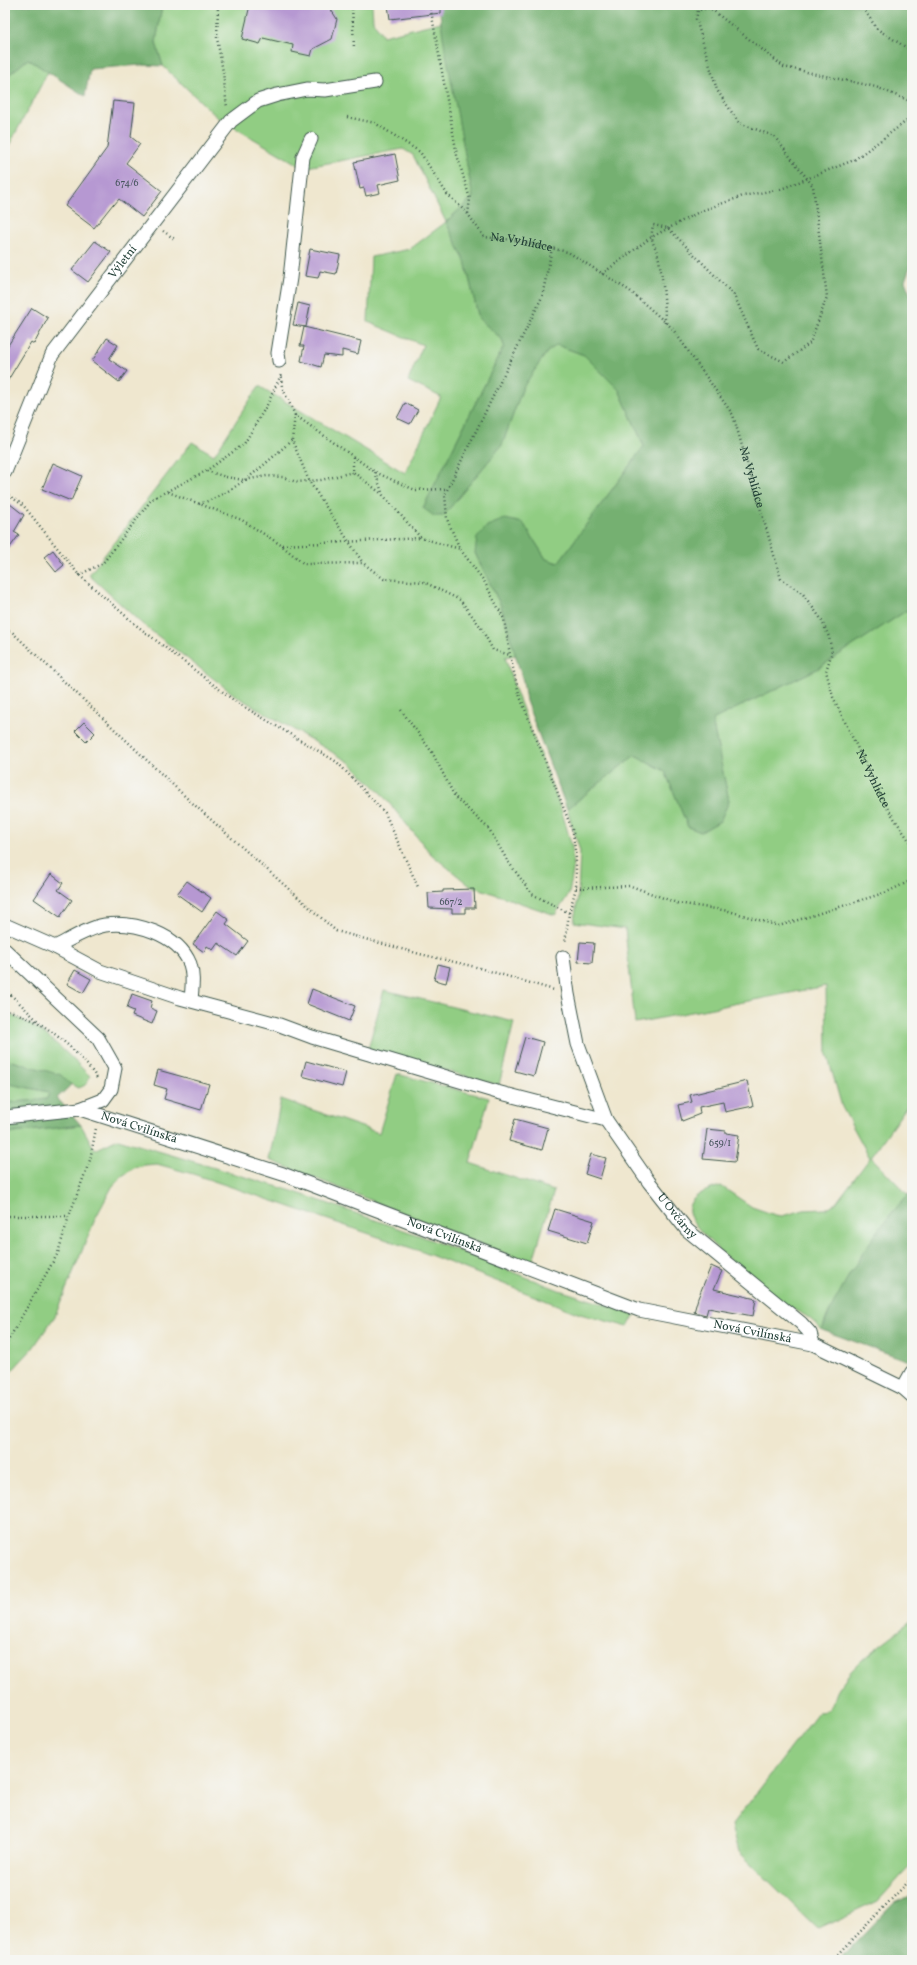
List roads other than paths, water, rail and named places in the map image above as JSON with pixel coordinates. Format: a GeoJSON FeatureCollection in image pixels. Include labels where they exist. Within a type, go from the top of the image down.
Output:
{"type":"FeatureCollection","features":[{"type":"Feature","properties":{"kind":"street","name":"Výletní"},"geometry":{"type":"LineString","coordinates":[[5,472],[52,355],[231,121],[258,101],[307,89],[325,90],[375,82]]}},
{"type":"Feature","properties":{"kind":"street"},"geometry":{"type":"LineString","coordinates":[[279,362],[278,353],[290,278],[303,157],[311,139]]}},
{"type":"Feature","properties":{"kind":"street"},"geometry":{"type":"LineString","coordinates":[[5,925],[55,947],[100,972],[191,1000],[277,1024],[312,1037],[497,1092],[606,1120]]}},
{"type":"Feature","properties":{"kind":"street"},"geometry":{"type":"LineString","coordinates":[[55,947],[92,929],[105,926],[134,926],[156,932],[183,952],[190,963],[193,977],[191,1000]]}},
{"type":"Feature","properties":{"kind":"street","name":"Nová Cvilínská"},"geometry":{"type":"LineString","coordinates":[[5,950],[98,1038],[115,1068],[111,1090],[103,1100],[80,1109],[5,1117]]}},
{"type":"Feature","properties":{"kind":"street","name":"U Ovčárny"},"geometry":{"type":"LineString","coordinates":[[563,957],[568,994],[578,1044],[606,1120],[648,1182],[687,1230],[801,1323],[810,1334],[813,1344]]}},
{"type":"Feature","properties":{"kind":"street","name":"Nová Cvilínská"},"geometry":{"type":"LineString","coordinates":[[80,1109],[283,1174],[639,1310],[813,1344]]}},
{"type":"Feature","properties":{"kind":"street"},"geometry":{"type":"LineString","coordinates":[[813,1344],[909,1390],[912,1372]]}}]}
